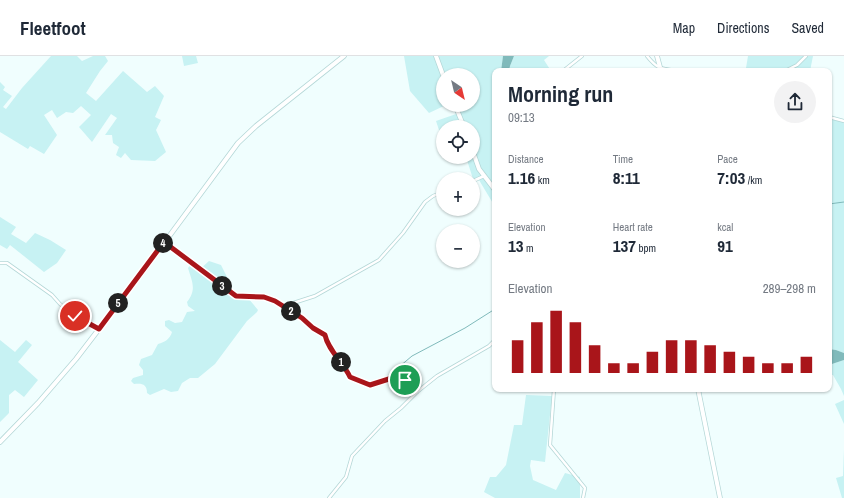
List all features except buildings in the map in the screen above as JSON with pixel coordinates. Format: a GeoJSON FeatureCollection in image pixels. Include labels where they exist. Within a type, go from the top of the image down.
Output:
{"type":"FeatureCollection","features":[{"type":"Feature","properties":{"kind":"main road"},"geometry":{"type":"LineString","coordinates":[[0,442],[38,403],[76,359],[246,134],[344,56]]}},
{"type":"Feature","properties":{"kind":"main road"},"geometry":{"type":"LineString","coordinates":[[436,56],[441,68]]}},
{"type":"Feature","properties":{"kind":"main road"},"geometry":{"type":"LineString","coordinates":[[657,56],[660,68]]}},
{"type":"Feature","properties":{"kind":"main road"},"geometry":{"type":"LineString","coordinates":[[477,164],[479,169],[492,186]]}},
{"type":"Feature","properties":{"kind":"main road"},"geometry":{"type":"LineString","coordinates":[[699,392],[720,498]]}},
{"type":"Feature","properties":{"kind":"street"},"geometry":{"type":"LineString","coordinates":[[567,68],[582,56]]}},
{"type":"Feature","properties":{"kind":"street"},"geometry":{"type":"LineString","coordinates":[[647,56],[652,63],[658,68]]}},
{"type":"Feature","properties":{"kind":"street"},"geometry":{"type":"LineString","coordinates":[[792,68],[797,66],[806,56]]}},
{"type":"Feature","properties":{"kind":"street"},"geometry":{"type":"LineString","coordinates":[[832,118],[844,121]]}},
{"type":"Feature","properties":{"kind":"street"},"geometry":{"type":"LineString","coordinates":[[480,178],[484,176]]}},
{"type":"Feature","properties":{"kind":"street"},"geometry":{"type":"LineString","coordinates":[[284,306],[315,296],[379,260],[403,233],[425,202],[436,195]]}},
{"type":"Feature","properties":{"kind":"street"},"geometry":{"type":"LineString","coordinates":[[164,242],[236,296],[264,297],[275,301],[302,318],[313,328],[325,335],[326,343],[347,370],[350,377],[370,385],[392,378],[399,378],[405,380],[417,392]]}},
{"type":"Feature","properties":{"kind":"street"},"geometry":{"type":"LineString","coordinates":[[0,263],[7,263],[52,295],[60,304],[75,316],[99,329]]}},
{"type":"Feature","properties":{"kind":"street"},"geometry":{"type":"LineString","coordinates":[[329,498],[346,477],[352,456],[385,421],[437,376],[492,343]]}},
{"type":"Feature","properties":{"kind":"street"},"geometry":{"type":"LineString","coordinates":[[554,392],[550,446],[585,488],[584,498]]}},
{"type":"Feature","properties":{"kind":"shaded area"},"geometry":{"type":"Polygon","coordinates":[[[51,56],[77,56],[82,61],[93,56],[105,56],[108,61],[86,93],[96,101],[123,71],[147,92],[155,86],[164,96],[155,117],[161,120],[156,130],[166,152],[155,161],[131,160],[125,153],[121,158],[116,155],[119,147],[113,143],[112,135],[105,135],[117,118],[111,114],[92,142],[79,127],[91,115],[81,106],[73,113],[66,112],[57,118],[52,110],[44,115],[57,135],[44,154],[30,146],[28,149],[0,132],[0,82],[5,87],[3,90],[12,96],[3,107],[6,109],[22,88],[51,56]]]}},
{"type":"Feature","properties":{"kind":"shaded area"},"geometry":{"type":"Polygon","coordinates":[[[182,56],[196,56],[198,63],[184,66],[182,56]]]}},
{"type":"Feature","properties":{"kind":"shaded area"},"geometry":{"type":"Polygon","coordinates":[[[404,56],[503,56],[501,68],[492,68],[492,202],[480,182],[480,172],[471,172],[468,164],[480,164],[480,120],[439,120],[459,112],[480,112],[480,68],[436,68],[436,110],[429,113],[410,91],[404,56]]]}},
{"type":"Feature","properties":{"kind":"shaded area"},"geometry":{"type":"Polygon","coordinates":[[[503,56],[514,56],[510,68],[501,68],[503,56]]]}},
{"type":"Feature","properties":{"kind":"shaded area"},"geometry":{"type":"Polygon","coordinates":[[[514,56],[549,56],[544,60],[549,68],[510,68],[514,56]]]}},
{"type":"Feature","properties":{"kind":"shaded area"},"geometry":{"type":"Polygon","coordinates":[[[748,56],[813,56],[811,68],[746,68],[748,56]]]}},
{"type":"Feature","properties":{"kind":"shaded area"},"geometry":{"type":"Polygon","coordinates":[[[832,118],[844,120],[844,353],[832,349],[832,118]]]}},
{"type":"Feature","properties":{"kind":"shaded area"},"geometry":{"type":"Polygon","coordinates":[[[0,217],[16,227],[11,234],[26,243],[35,233],[66,250],[57,263],[44,272],[10,245],[7,249],[0,245],[0,217]]]}},
{"type":"Feature","properties":{"kind":"shaded area"},"geometry":{"type":"Polygon","coordinates":[[[209,261],[221,265],[229,281],[229,286],[224,289],[235,293],[234,299],[237,297],[248,298],[258,310],[247,321],[215,364],[198,378],[190,378],[182,383],[178,391],[171,392],[164,389],[150,395],[147,393],[144,385],[134,384],[131,381],[133,378],[143,375],[143,370],[139,365],[141,359],[152,355],[158,344],[170,337],[172,332],[165,326],[165,321],[169,320],[175,323],[182,322],[187,312],[195,311],[188,306],[187,302],[193,289],[188,268],[192,263],[196,264],[197,269],[199,270],[209,261]]]}},
{"type":"Feature","properties":{"kind":"shaded area"},"geometry":{"type":"Polygon","coordinates":[[[0,340],[15,352],[26,340],[32,345],[18,362],[38,380],[24,397],[15,390],[9,395],[9,413],[0,422],[0,340]]]}},
{"type":"Feature","properties":{"kind":"shaded area"},"geometry":{"type":"Polygon","coordinates":[[[832,349],[844,353],[844,360],[832,364],[832,349]]]}},
{"type":"Feature","properties":{"kind":"shaded area"},"geometry":{"type":"Polygon","coordinates":[[[844,360],[844,396],[832,375],[832,364],[844,360]]]}},
{"type":"Feature","properties":{"kind":"shaded area"},"geometry":{"type":"Polygon","coordinates":[[[526,395],[552,396],[545,462],[531,460],[530,466],[533,480],[556,490],[565,473],[580,477],[580,498],[495,498],[484,492],[490,477],[496,477],[506,465],[514,425],[522,425],[526,395]]]}},
{"type":"Feature","properties":{"kind":"shaded area"},"geometry":{"type":"Polygon","coordinates":[[[844,400],[844,424],[835,404],[844,400]]]}},
{"type":"Feature","properties":{"kind":"shaded area"},"geometry":{"type":"Polygon","coordinates":[[[844,449],[844,498],[842,498],[836,478],[843,476],[844,449]]]}},
{"type":"Feature","properties":{"kind":"waterway"},"geometry":{"type":"LineString","coordinates":[[832,204],[844,202]]}},
{"type":"Feature","properties":{"kind":"waterway"},"geometry":{"type":"LineString","coordinates":[[393,372],[412,356],[465,328],[492,311]]}},
{"type":"Feature","properties":{"kind":"route"},"geometry":{"type":"LineString","coordinates":[[75,316],[99,329],[164,242],[236,296],[264,297],[275,301],[302,318],[313,328],[322,332],[325,335],[326,343],[347,370],[350,377],[370,385],[392,378],[405,380]]}}]}
